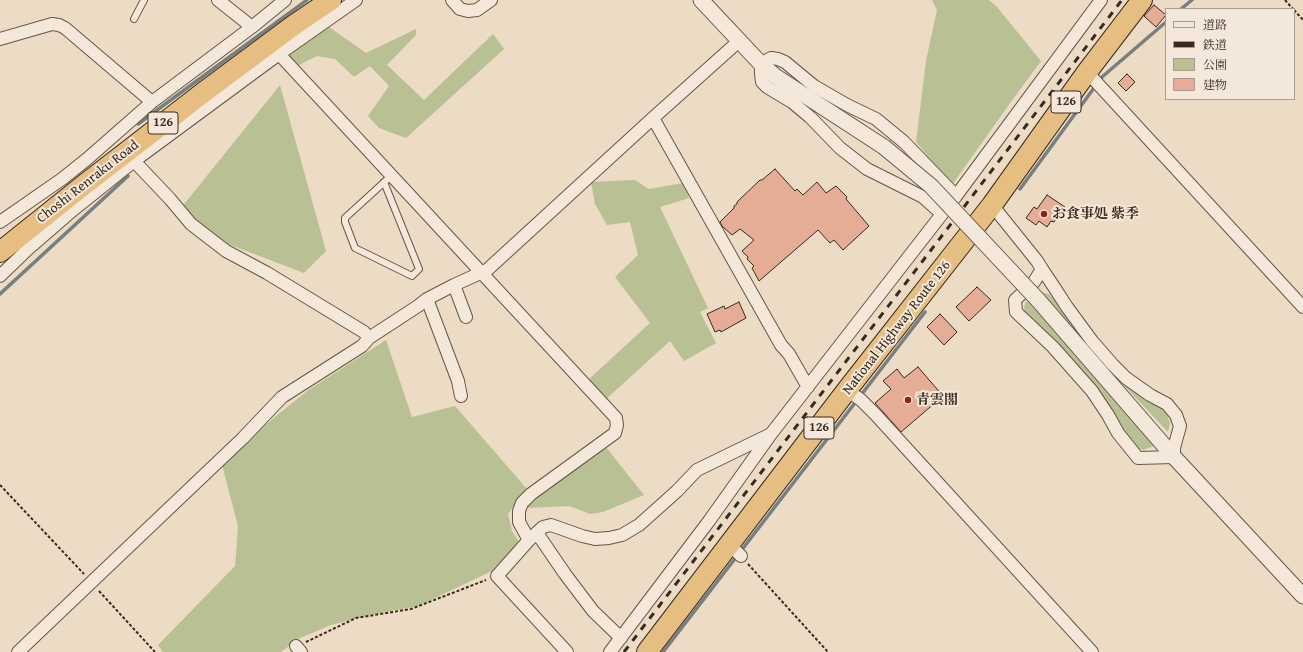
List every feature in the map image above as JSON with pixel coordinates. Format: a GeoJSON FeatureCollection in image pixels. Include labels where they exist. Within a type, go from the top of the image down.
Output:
{"type":"FeatureCollection","features":[{"type":"Feature","properties":{"kind":"highway","name":"Choshi Renraku Road"},"geometry":{"type":"LineString","coordinates":[[0,252],[84,184],[204,92],[294,25],[331,0]]}},
{"type":"Feature","properties":{"kind":"highway","name":"National Highway Route 126"},"geometry":{"type":"LineString","coordinates":[[647,652],[736,551],[855,396],[992,205],[1094,80],[1142,0]]}},
{"type":"Feature","properties":{"kind":"street"},"geometry":{"type":"LineString","coordinates":[[218,0],[252,27]]}},
{"type":"Feature","properties":{"kind":"street"},"geometry":{"type":"LineString","coordinates":[[0,222],[62,179],[152,102],[252,27],[285,0]]}},
{"type":"Feature","properties":{"kind":"street"},"geometry":{"type":"LineString","coordinates":[[0,276],[72,210],[134,161],[279,54],[356,0]]}},
{"type":"Feature","properties":{"kind":"street"},"geometry":{"type":"LineString","coordinates":[[452,0],[460,9],[468,11],[477,10],[491,0]]}},
{"type":"Feature","properties":{"kind":"street"},"geometry":{"type":"LineString","coordinates":[[701,0],[739,41],[776,76],[884,147],[931,186],[1038,300],[1174,456],[1303,596]]}},
{"type":"Feature","properties":{"kind":"street"},"geometry":{"type":"LineString","coordinates":[[610,652],[709,522],[771,434],[956,196],[1100,0]]}},
{"type":"Feature","properties":{"kind":"street"},"geometry":{"type":"LineString","coordinates":[[0,38],[52,24],[59,25],[65,28],[152,102]]}},
{"type":"Feature","properties":{"kind":"street"},"geometry":{"type":"LineString","coordinates":[[18,652],[243,438],[282,398],[362,346],[368,338],[427,299],[487,270],[739,41]]}},
{"type":"Feature","properties":{"kind":"street"},"geometry":{"type":"LineString","coordinates":[[279,54],[388,179],[482,273],[616,418],[617,425],[615,433],[531,494],[522,503],[519,511],[519,522],[593,611],[620,638]]}},
{"type":"Feature","properties":{"kind":"street"},"geometry":{"type":"LineString","coordinates":[[942,214],[923,197],[867,169],[845,152],[810,117],[792,102],[767,87],[762,82],[762,64],[770,58],[785,62],[814,86],[847,105],[876,119],[904,142],[956,196]]}},
{"type":"Feature","properties":{"kind":"street"},"geometry":{"type":"LineString","coordinates":[[1094,80],[1303,307]]}},
{"type":"Feature","properties":{"kind":"street"},"geometry":{"type":"LineString","coordinates":[[653,118],[781,345],[789,354],[808,387]]}},
{"type":"Feature","properties":{"kind":"street"},"geometry":{"type":"LineString","coordinates":[[134,161],[170,199],[191,224],[226,251],[267,273],[364,332],[368,338]]}},
{"type":"Feature","properties":{"kind":"street"},"geometry":{"type":"LineString","coordinates":[[992,205],[1042,269],[1092,341],[1113,365],[1126,378],[1150,395],[1167,404],[1176,415],[1180,426],[1174,448],[1174,456]]}},
{"type":"Feature","properties":{"kind":"street"},"geometry":{"type":"LineString","coordinates":[[1042,269],[1034,282],[1015,300],[1016,312],[1053,347],[1092,391],[1118,433],[1138,458],[1174,456]]}},
{"type":"Feature","properties":{"kind":"street"},"geometry":{"type":"LineString","coordinates":[[454,285],[466,317]]}},
{"type":"Feature","properties":{"kind":"street"},"geometry":{"type":"LineString","coordinates":[[427,299],[458,381],[461,396]]}},
{"type":"Feature","properties":{"kind":"street"},"geometry":{"type":"LineString","coordinates":[[855,396],[876,415],[1092,652]]}},
{"type":"Feature","properties":{"kind":"street"},"geometry":{"type":"LineString","coordinates":[[567,652],[497,576],[533,537],[543,528],[551,525],[595,539],[622,535],[639,525],[677,491],[697,470],[771,434]]}},
{"type":"Feature","properties":{"kind":"lane"},"geometry":{"type":"LineString","coordinates":[[134,19],[144,0]]}},
{"type":"Feature","properties":{"kind":"lane"},"geometry":{"type":"LineString","coordinates":[[388,179],[420,269],[412,276],[355,248],[345,222],[345,218],[388,179]]}},
{"type":"Feature","properties":{"kind":"path"},"geometry":{"type":"LineString","coordinates":[[1285,0],[1291,8]]}},
{"type":"Feature","properties":{"kind":"path"},"geometry":{"type":"LineString","coordinates":[[1295,12],[1303,20]]}},
{"type":"Feature","properties":{"kind":"path"},"geometry":{"type":"LineString","coordinates":[[0,484],[155,652]]}},
{"type":"Feature","properties":{"kind":"path"},"geometry":{"type":"LineString","coordinates":[[736,551],[828,652]]}},
{"type":"Feature","properties":{"kind":"path"},"geometry":{"type":"LineString","coordinates":[[299,649],[356,618],[411,608],[497,576]]}},
{"type":"Feature","properties":{"kind":"green space"},"geometry":{"type":"Polygon","coordinates":[[[932,0],[989,0],[997,7],[1041,61],[952,185],[916,142],[926,61],[937,10],[932,0]]]}},
{"type":"Feature","properties":{"kind":"green space"},"geometry":{"type":"Polygon","coordinates":[[[315,17],[366,53],[416,29],[416,35],[387,65],[424,100],[493,34],[504,49],[406,138],[379,128],[368,116],[389,86],[370,66],[354,77],[335,59],[317,56],[293,68],[275,44],[315,17]]]}},
{"type":"Feature","properties":{"kind":"green space"},"geometry":{"type":"Polygon","coordinates":[[[280,85],[326,251],[304,273],[186,228],[181,208],[280,85]]]}},
{"type":"Feature","properties":{"kind":"green space"},"geometry":{"type":"Polygon","coordinates":[[[635,180],[649,189],[683,183],[689,198],[660,207],[708,308],[700,312],[716,343],[684,361],[670,341],[605,400],[588,380],[650,323],[615,277],[638,255],[630,222],[607,225],[595,204],[591,182],[635,180]]]}},
{"type":"Feature","properties":{"kind":"green space"},"geometry":{"type":"Polygon","coordinates":[[[1038,294],[1049,294],[1071,318],[1162,407],[1170,423],[1168,432],[1038,294]]]}},
{"type":"Feature","properties":{"kind":"green space"},"geometry":{"type":"Polygon","coordinates":[[[1028,301],[1154,446],[1143,450],[1135,447],[1026,315],[1024,308],[1025,303],[1028,301]]]}},
{"type":"Feature","properties":{"kind":"green space"},"geometry":{"type":"Polygon","coordinates":[[[386,340],[412,417],[455,406],[527,489],[508,514],[512,531],[519,542],[492,571],[418,606],[370,615],[331,625],[300,638],[281,652],[163,652],[158,645],[235,566],[238,526],[221,461],[307,391],[386,340]]]}},
{"type":"Feature","properties":{"kind":"green space"},"geometry":{"type":"Polygon","coordinates":[[[605,446],[644,495],[603,512],[590,514],[569,506],[528,508],[532,499],[605,446]]]}},
{"type":"Feature","properties":{"kind":"building"},"geometry":{"type":"Polygon","coordinates":[[[1154,5],[1165,14],[1156,27],[1144,16],[1154,5]]]}},
{"type":"Feature","properties":{"kind":"building"},"geometry":{"type":"Polygon","coordinates":[[[1127,74],[1135,82],[1126,91],[1118,83],[1127,74]]]}},
{"type":"Feature","properties":{"kind":"building"},"geometry":{"type":"Polygon","coordinates":[[[775,169],[795,191],[797,189],[803,195],[817,182],[826,193],[836,186],[847,197],[846,199],[869,226],[843,250],[834,240],[830,243],[818,230],[759,281],[752,268],[754,266],[742,251],[754,240],[740,229],[732,235],[722,226],[720,222],[734,208],[737,202],[760,180],[775,169]]]}},
{"type":"Feature","properties":{"kind":"building","name":"お食事処 紫季"},"geometry":{"type":"Polygon","coordinates":[[[1047,195],[1065,207],[1054,222],[1051,221],[1047,227],[1039,221],[1036,225],[1026,218],[1034,207],[1037,209],[1047,195]]]}},
{"type":"Feature","properties":{"kind":"building"},"geometry":{"type":"Polygon","coordinates":[[[977,287],[991,300],[969,321],[956,307],[977,287]]]}},
{"type":"Feature","properties":{"kind":"building"},"geometry":{"type":"Polygon","coordinates":[[[739,302],[746,318],[721,332],[720,330],[715,332],[707,314],[724,306],[725,309],[739,302]]]}},
{"type":"Feature","properties":{"kind":"building"},"geometry":{"type":"Polygon","coordinates":[[[940,314],[957,332],[944,345],[927,327],[940,314]]]}},
{"type":"Feature","properties":{"kind":"building","name":"青雲閣"},"geometry":{"type":"Polygon","coordinates":[[[918,367],[943,396],[901,432],[875,403],[891,389],[883,381],[897,369],[904,378],[918,367]]]}},
{"type":"Feature","properties":{"kind":"waterway"},"geometry":{"type":"LineString","coordinates":[[138,124],[307,0]]}},
{"type":"Feature","properties":{"kind":"waterway"},"geometry":{"type":"LineString","coordinates":[[1182,8],[1192,0]]}},
{"type":"Feature","properties":{"kind":"waterway"},"geometry":{"type":"LineString","coordinates":[[1020,189],[1102,77],[1165,23]]}},
{"type":"Feature","properties":{"kind":"waterway"},"geometry":{"type":"LineString","coordinates":[[0,294],[128,176]]}},
{"type":"Feature","properties":{"kind":"waterway"},"geometry":{"type":"LineString","coordinates":[[663,652],[925,312]]}},
{"type":"Feature","properties":{"kind":"railway"},"geometry":{"type":"LineString","coordinates":[[624,652],[1122,0]]}},
{"type":"Feature","properties":{"kind":"place","name":"お食事処 紫季"},"geometry":{"type":"Point","coordinates":[1044,214]}},
{"type":"Feature","properties":{"kind":"place","name":"青雲閣"},"geometry":{"type":"Point","coordinates":[908,400]}}]}
